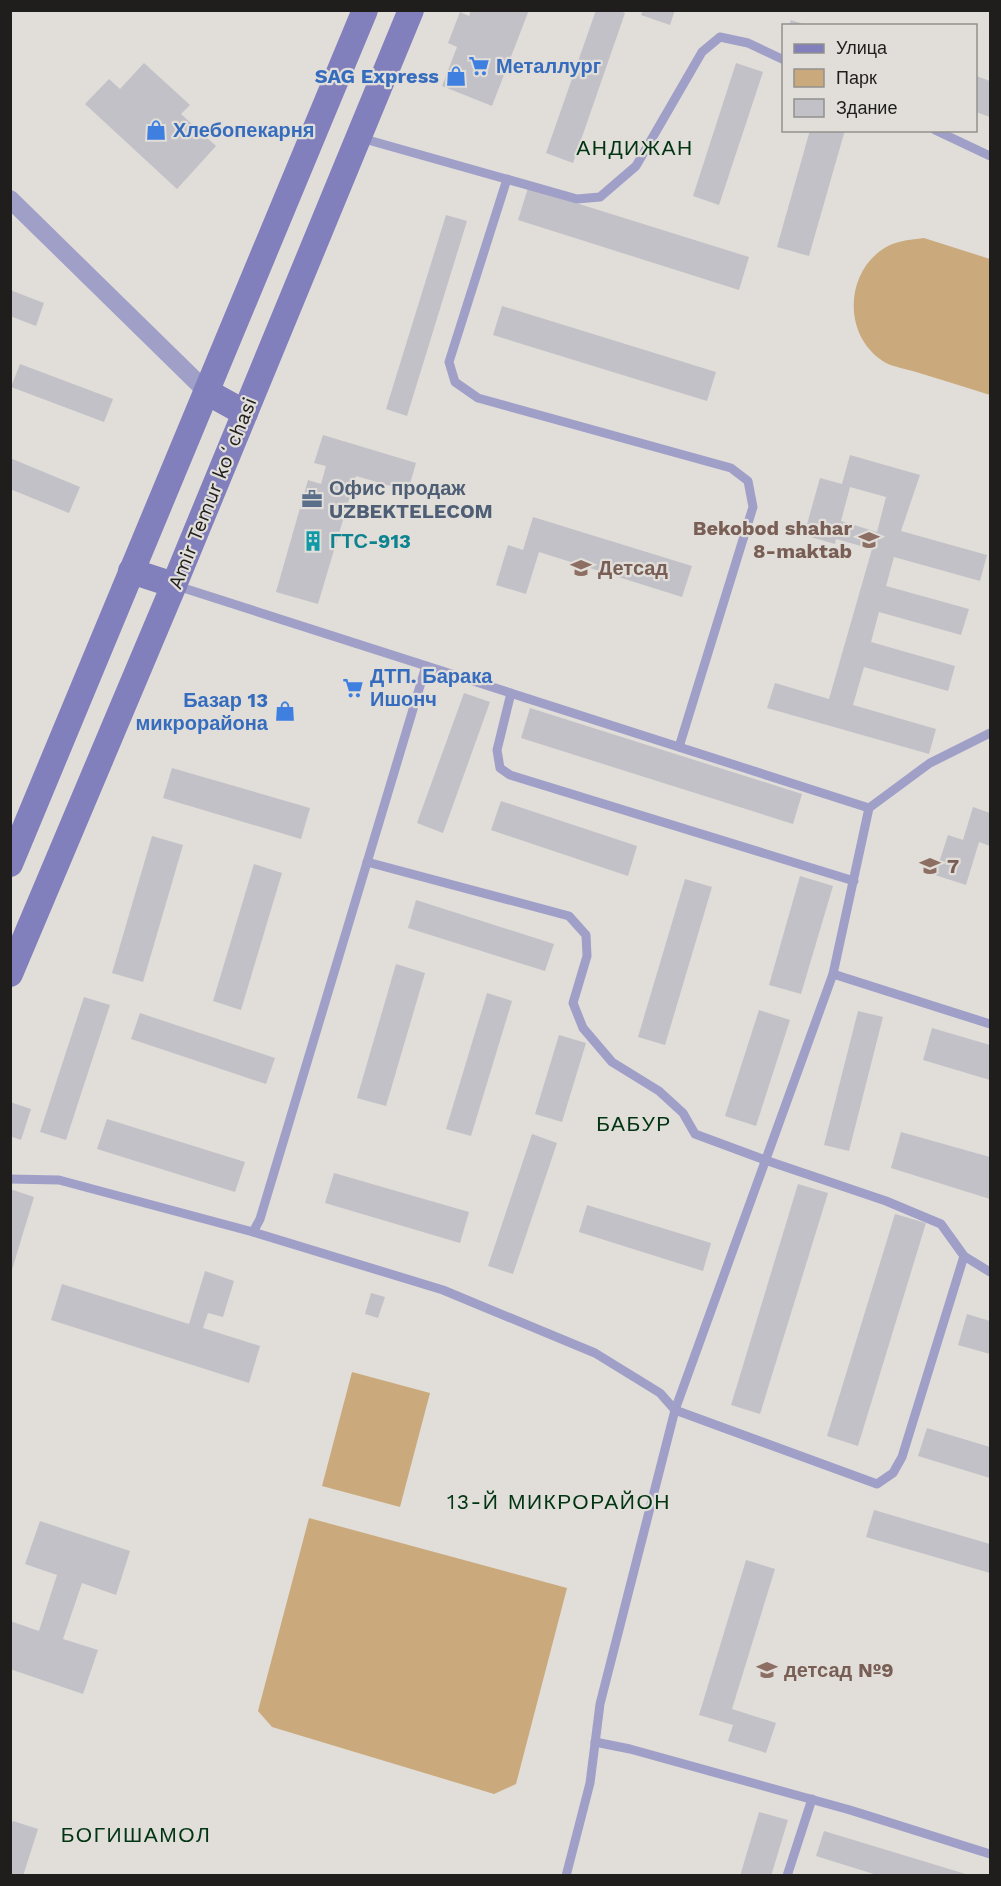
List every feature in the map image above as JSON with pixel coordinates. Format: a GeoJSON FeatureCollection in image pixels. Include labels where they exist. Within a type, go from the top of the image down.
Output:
{"type":"FeatureCollection","features":[{"type":"Feature","properties":{"kind":"street"},"geometry":{"type":"LineString","coordinates":[[10,864],[365,10]]}},
{"type":"Feature","properties":{"kind":"street","name":"Amir Temur koʻchasi"},"geometry":{"type":"LineString","coordinates":[[10,975],[411,10]]}},
{"type":"Feature","properties":{"kind":"street"},"geometry":{"type":"LineString","coordinates":[[13,205],[207,392],[245,413]]}},
{"type":"Feature","properties":{"kind":"street"},"geometry":{"type":"LineString","coordinates":[[131,571],[174,585]]}},
{"type":"Feature","properties":{"kind":"lane"},"geometry":{"type":"LineString","coordinates":[[358,137],[577,199],[600,197],[636,166],[702,52],[720,37],[748,43],[782,60]]}},
{"type":"Feature","properties":{"kind":"lane"},"geometry":{"type":"LineString","coordinates":[[939,132],[990,156]]}},
{"type":"Feature","properties":{"kind":"lane"},"geometry":{"type":"LineString","coordinates":[[507,180],[448,362],[456,382],[478,398],[731,468],[748,481],[753,507],[680,747]]}},
{"type":"Feature","properties":{"kind":"lane"},"geometry":{"type":"LineString","coordinates":[[174,585],[869,808]]}},
{"type":"Feature","properties":{"kind":"lane"},"geometry":{"type":"LineString","coordinates":[[253,1232],[263,1208],[426,666]]}},
{"type":"Feature","properties":{"kind":"lane"},"geometry":{"type":"LineString","coordinates":[[511,693],[497,750],[500,768],[510,775],[854,881]]}},
{"type":"Feature","properties":{"kind":"lane"},"geometry":{"type":"LineString","coordinates":[[566,1875],[590,1783],[600,1704],[675,1410],[833,974],[869,808],[930,763],[990,733]]}},
{"type":"Feature","properties":{"kind":"lane"},"geometry":{"type":"LineString","coordinates":[[367,862],[569,916],[586,935],[587,956],[573,1003],[583,1028],[612,1062],[658,1091],[682,1113],[695,1134],[765,1161],[886,1201],[941,1224],[964,1256],[990,1272]]}},
{"type":"Feature","properties":{"kind":"lane"},"geometry":{"type":"LineString","coordinates":[[833,974],[990,1024]]}},
{"type":"Feature","properties":{"kind":"lane"},"geometry":{"type":"LineString","coordinates":[[10,1179],[59,1180],[253,1232],[443,1290],[595,1353],[660,1393],[675,1410],[877,1484],[893,1473],[902,1457],[964,1256]]}},
{"type":"Feature","properties":{"kind":"lane"},"geometry":{"type":"LineString","coordinates":[[595,1742],[630,1749],[812,1799],[990,1854]]}},
{"type":"Feature","properties":{"kind":"lane"},"geometry":{"type":"LineString","coordinates":[[787,1875],[812,1799]]}},
{"type":"Feature","properties":{"kind":"green space"},"geometry":{"type":"Polygon","coordinates":[[[924,238],[990,259],[990,395],[886,363],[872,352],[862,339],[856,324],[855,292],[868,263],[890,245],[924,238]]]}},
{"type":"Feature","properties":{"kind":"green space"},"geometry":{"type":"Polygon","coordinates":[[[352,1372],[430,1393],[400,1507],[322,1486],[352,1372]]]}},
{"type":"Feature","properties":{"kind":"green space"},"geometry":{"type":"Polygon","coordinates":[[[309,1518],[567,1588],[516,1784],[494,1794],[272,1727],[258,1711],[309,1518]]]}},
{"type":"Feature","properties":{"kind":"building","name":"Металлург"},"geometry":{"type":"Polygon","coordinates":[[[471,10],[529,10],[492,106],[442,86],[457,47],[448,43],[460,12],[469,16],[471,10]]]}},
{"type":"Feature","properties":{"kind":"building"},"geometry":{"type":"Polygon","coordinates":[[[596,10],[618,10],[625,13],[573,163],[546,153],[596,10]]]}},
{"type":"Feature","properties":{"kind":"building"},"geometry":{"type":"Polygon","coordinates":[[[643,10],[675,10],[670,25],[641,15],[643,10]]]}},
{"type":"Feature","properties":{"kind":"building"},"geometry":{"type":"Polygon","coordinates":[[[791,20],[803,24],[790,24],[791,20]]]}},
{"type":"Feature","properties":{"kind":"building","name":"Хлебопекарня"},"geometry":{"type":"Polygon","coordinates":[[[144,63],[190,105],[181,114],[216,146],[177,189],[85,104],[109,79],[120,89],[144,63]]]}},
{"type":"Feature","properties":{"kind":"building"},"geometry":{"type":"Polygon","coordinates":[[[736,63],[763,72],[719,205],[693,196],[736,63]]]}},
{"type":"Feature","properties":{"kind":"building"},"geometry":{"type":"Polygon","coordinates":[[[977,76],[990,81],[990,117],[977,112],[977,76]]]}},
{"type":"Feature","properties":{"kind":"building"},"geometry":{"type":"Polygon","coordinates":[[[809,132],[844,132],[809,256],[777,247],[809,132]]]}},
{"type":"Feature","properties":{"kind":"building"},"geometry":{"type":"Polygon","coordinates":[[[528,188],[749,257],[739,290],[518,220],[528,188]]]}},
{"type":"Feature","properties":{"kind":"building"},"geometry":{"type":"Polygon","coordinates":[[[446,215],[467,221],[407,416],[386,409],[446,215]]]}},
{"type":"Feature","properties":{"kind":"building"},"geometry":{"type":"Polygon","coordinates":[[[10,290],[44,303],[36,326],[10,316],[10,290]]]}},
{"type":"Feature","properties":{"kind":"building"},"geometry":{"type":"Polygon","coordinates":[[[502,306],[716,372],[707,401],[493,335],[502,306]]]}},
{"type":"Feature","properties":{"kind":"building"},"geometry":{"type":"Polygon","coordinates":[[[20,364],[113,399],[104,422],[11,387],[20,364]]]}},
{"type":"Feature","properties":{"kind":"building","name":"ГТС-913"},"geometry":{"type":"Polygon","coordinates":[[[323,435],[416,463],[408,491],[356,476],[318,604],[276,592],[308,480],[321,484],[326,466],[314,463],[323,435]]]}},
{"type":"Feature","properties":{"kind":"building"},"geometry":{"type":"Polygon","coordinates":[[[850,455],[920,475],[901,531],[987,555],[980,581],[894,557],[886,586],[969,609],[961,635],[879,612],[871,642],[955,666],[948,691],[864,667],[853,705],[936,729],[929,754],[767,708],[775,683],[829,699],[872,549],[836,539],[835,544],[804,535],[820,478],[842,484],[850,455]],[[850,487],[841,521],[877,532],[886,497],[850,487]]]}},
{"type":"Feature","properties":{"kind":"building"},"geometry":{"type":"Polygon","coordinates":[[[10,458],[80,487],[69,513],[10,489],[10,458]]]}},
{"type":"Feature","properties":{"kind":"building"},"geometry":{"type":"Polygon","coordinates":[[[533,517],[692,566],[682,597],[539,552],[526,594],[496,585],[508,545],[523,550],[533,517]]]}},
{"type":"Feature","properties":{"kind":"building"},"geometry":{"type":"Polygon","coordinates":[[[464,693],[490,702],[443,833],[417,823],[464,693]]]}},
{"type":"Feature","properties":{"kind":"building"},"geometry":{"type":"Polygon","coordinates":[[[530,708],[802,794],[793,824],[521,738],[530,708]]]}},
{"type":"Feature","properties":{"kind":"building"},"geometry":{"type":"Polygon","coordinates":[[[172,768],[310,808],[301,839],[163,798],[172,768]]]}},
{"type":"Feature","properties":{"kind":"building"},"geometry":{"type":"Polygon","coordinates":[[[501,801],[637,846],[628,876],[491,830],[501,801]]]}},
{"type":"Feature","properties":{"kind":"building"},"geometry":{"type":"Polygon","coordinates":[[[973,807],[990,813],[990,846],[979,842],[966,885],[935,875],[948,835],[963,840],[973,807]]]}},
{"type":"Feature","properties":{"kind":"building"},"geometry":{"type":"Polygon","coordinates":[[[152,836],[183,845],[143,982],[112,973],[152,836]]]}},
{"type":"Feature","properties":{"kind":"building"},"geometry":{"type":"Polygon","coordinates":[[[254,864],[282,873],[241,1010],[213,1001],[254,864]]]}},
{"type":"Feature","properties":{"kind":"building"},"geometry":{"type":"Polygon","coordinates":[[[800,876],[833,886],[801,994],[769,985],[800,876]]]}},
{"type":"Feature","properties":{"kind":"building"},"geometry":{"type":"Polygon","coordinates":[[[685,879],[712,887],[665,1045],[638,1037],[685,879]]]}},
{"type":"Feature","properties":{"kind":"building"},"geometry":{"type":"Polygon","coordinates":[[[416,900],[554,944],[545,971],[408,928],[416,900]]]}},
{"type":"Feature","properties":{"kind":"building"},"geometry":{"type":"Polygon","coordinates":[[[396,964],[425,973],[386,1106],[357,1098],[396,964]]]}},
{"type":"Feature","properties":{"kind":"building"},"geometry":{"type":"Polygon","coordinates":[[[487,993],[512,1001],[471,1136],[446,1129],[487,993]]]}},
{"type":"Feature","properties":{"kind":"building"},"geometry":{"type":"Polygon","coordinates":[[[84,997],[110,1005],[66,1140],[40,1132],[84,997]]]}},
{"type":"Feature","properties":{"kind":"building"},"geometry":{"type":"Polygon","coordinates":[[[759,1010],[790,1020],[756,1126],[725,1116],[759,1010]]]}},
{"type":"Feature","properties":{"kind":"building"},"geometry":{"type":"Polygon","coordinates":[[[858,1011],[883,1017],[849,1151],[824,1145],[858,1011]]]}},
{"type":"Feature","properties":{"kind":"building"},"geometry":{"type":"Polygon","coordinates":[[[140,1013],[275,1058],[266,1084],[131,1039],[140,1013]]]}},
{"type":"Feature","properties":{"kind":"building"},"geometry":{"type":"Polygon","coordinates":[[[932,1028],[990,1045],[990,1080],[923,1060],[932,1028]]]}},
{"type":"Feature","properties":{"kind":"building"},"geometry":{"type":"Polygon","coordinates":[[[559,1035],[586,1043],[562,1122],[535,1114],[559,1035]]]}},
{"type":"Feature","properties":{"kind":"building"},"geometry":{"type":"Polygon","coordinates":[[[10,1102],[31,1109],[21,1140],[10,1136],[10,1102]]]}},
{"type":"Feature","properties":{"kind":"building"},"geometry":{"type":"Polygon","coordinates":[[[107,1119],[245,1162],[235,1192],[97,1149],[107,1119]]]}},
{"type":"Feature","properties":{"kind":"building"},"geometry":{"type":"Polygon","coordinates":[[[901,1132],[990,1157],[990,1199],[891,1168],[901,1132]]]}},
{"type":"Feature","properties":{"kind":"building"},"geometry":{"type":"Polygon","coordinates":[[[532,1134],[557,1143],[513,1274],[488,1266],[532,1134]]]}},
{"type":"Feature","properties":{"kind":"building"},"geometry":{"type":"Polygon","coordinates":[[[334,1173],[469,1212],[460,1243],[325,1203],[334,1173]]]}},
{"type":"Feature","properties":{"kind":"building"},"geometry":{"type":"Polygon","coordinates":[[[798,1184],[828,1193],[760,1414],[731,1405],[798,1184]]]}},
{"type":"Feature","properties":{"kind":"building"},"geometry":{"type":"Polygon","coordinates":[[[10,1189],[34,1197],[11,1273],[10,1273],[10,1189]]]}},
{"type":"Feature","properties":{"kind":"building"},"geometry":{"type":"Polygon","coordinates":[[[587,1205],[711,1243],[703,1271],[579,1232],[587,1205]]]}},
{"type":"Feature","properties":{"kind":"building"},"geometry":{"type":"Polygon","coordinates":[[[895,1214],[926,1223],[858,1446],[827,1436],[895,1214]]]}},
{"type":"Feature","properties":{"kind":"building"},"geometry":{"type":"Polygon","coordinates":[[[205,1271],[234,1281],[223,1317],[208,1313],[203,1328],[260,1346],[249,1383],[51,1320],[62,1284],[189,1324],[205,1271]]]}},
{"type":"Feature","properties":{"kind":"building"},"geometry":{"type":"Polygon","coordinates":[[[371,1293],[385,1297],[378,1318],[365,1314],[371,1293]]]}},
{"type":"Feature","properties":{"kind":"building"},"geometry":{"type":"Polygon","coordinates":[[[967,1314],[990,1321],[990,1354],[958,1345],[967,1314]]]}},
{"type":"Feature","properties":{"kind":"building"},"geometry":{"type":"Polygon","coordinates":[[[927,1428],[990,1447],[990,1478],[918,1456],[927,1428]]]}},
{"type":"Feature","properties":{"kind":"building"},"geometry":{"type":"Polygon","coordinates":[[[874,1510],[990,1544],[990,1573],[866,1537],[874,1510]]]}},
{"type":"Feature","properties":{"kind":"building"},"geometry":{"type":"Polygon","coordinates":[[[40,1521],[130,1551],[116,1595],[82,1583],[63,1639],[98,1650],[83,1694],[10,1669],[10,1621],[39,1631],[57,1575],[25,1564],[40,1521]]]}},
{"type":"Feature","properties":{"kind":"building"},"geometry":{"type":"Polygon","coordinates":[[[746,1560],[775,1569],[732,1709],[776,1723],[766,1753],[728,1741],[733,1725],[699,1715],[746,1560]]]}},
{"type":"Feature","properties":{"kind":"building"},"geometry":{"type":"Polygon","coordinates":[[[759,1812],[788,1820],[771,1876],[740,1876],[759,1812]]]}},
{"type":"Feature","properties":{"kind":"building"},"geometry":{"type":"Polygon","coordinates":[[[13,1821],[38,1829],[23,1876],[10,1876],[10,1828],[13,1821]]]}},
{"type":"Feature","properties":{"kind":"building"},"geometry":{"type":"Polygon","coordinates":[[[824,1831],[969,1876],[880,1876],[816,1856],[824,1831]]]}},
{"type":"Feature","properties":{"kind":"place","name":"Металлург"},"geometry":{"type":"Point","coordinates":[479,66]}},
{"type":"Feature","properties":{"kind":"place","name":"SAG Express"},"geometry":{"type":"Point","coordinates":[456,76]}},
{"type":"Feature","properties":{"kind":"place","name":"Хлебопекарня"},"geometry":{"type":"Point","coordinates":[156,130]}},
{"type":"Feature","properties":{"kind":"place","name":"Офис продаж UZBEKTELECOM"},"geometry":{"type":"Point","coordinates":[312,499]}},
{"type":"Feature","properties":{"kind":"place","name":"Bekobod shahar 8-maktab"},"geometry":{"type":"Point","coordinates":[869,540]}},
{"type":"Feature","properties":{"kind":"place","name":"ГТС-913"},"geometry":{"type":"Point","coordinates":[313,541]}},
{"type":"Feature","properties":{"kind":"place","name":"Детсад"},"geometry":{"type":"Point","coordinates":[581,568]}},
{"type":"Feature","properties":{"kind":"place","name":"ДТП. Барака Ишонч"},"geometry":{"type":"Point","coordinates":[353,688]}},
{"type":"Feature","properties":{"kind":"place","name":"Базар 13 микрорайона"},"geometry":{"type":"Point","coordinates":[285,711]}},
{"type":"Feature","properties":{"kind":"place","name":"7"},"geometry":{"type":"Point","coordinates":[930,866]}},
{"type":"Feature","properties":{"kind":"place","name":"детсад №9"},"geometry":{"type":"Point","coordinates":[767,1670]}},
{"type":"Feature","properties":{"kind":"district","name":"АНДИЖАН"},"geometry":{"type":"Point","coordinates":[635,148]}},
{"type":"Feature","properties":{"kind":"district","name":"БАБУР"},"geometry":{"type":"Point","coordinates":[634,1124]}},
{"type":"Feature","properties":{"kind":"district","name":"13-Й МИКРОРАЙОН"},"geometry":{"type":"Point","coordinates":[559,1502]}},
{"type":"Feature","properties":{"kind":"district","name":"БОГИШАМОЛ"},"geometry":{"type":"Point","coordinates":[136,1835]}}]}
